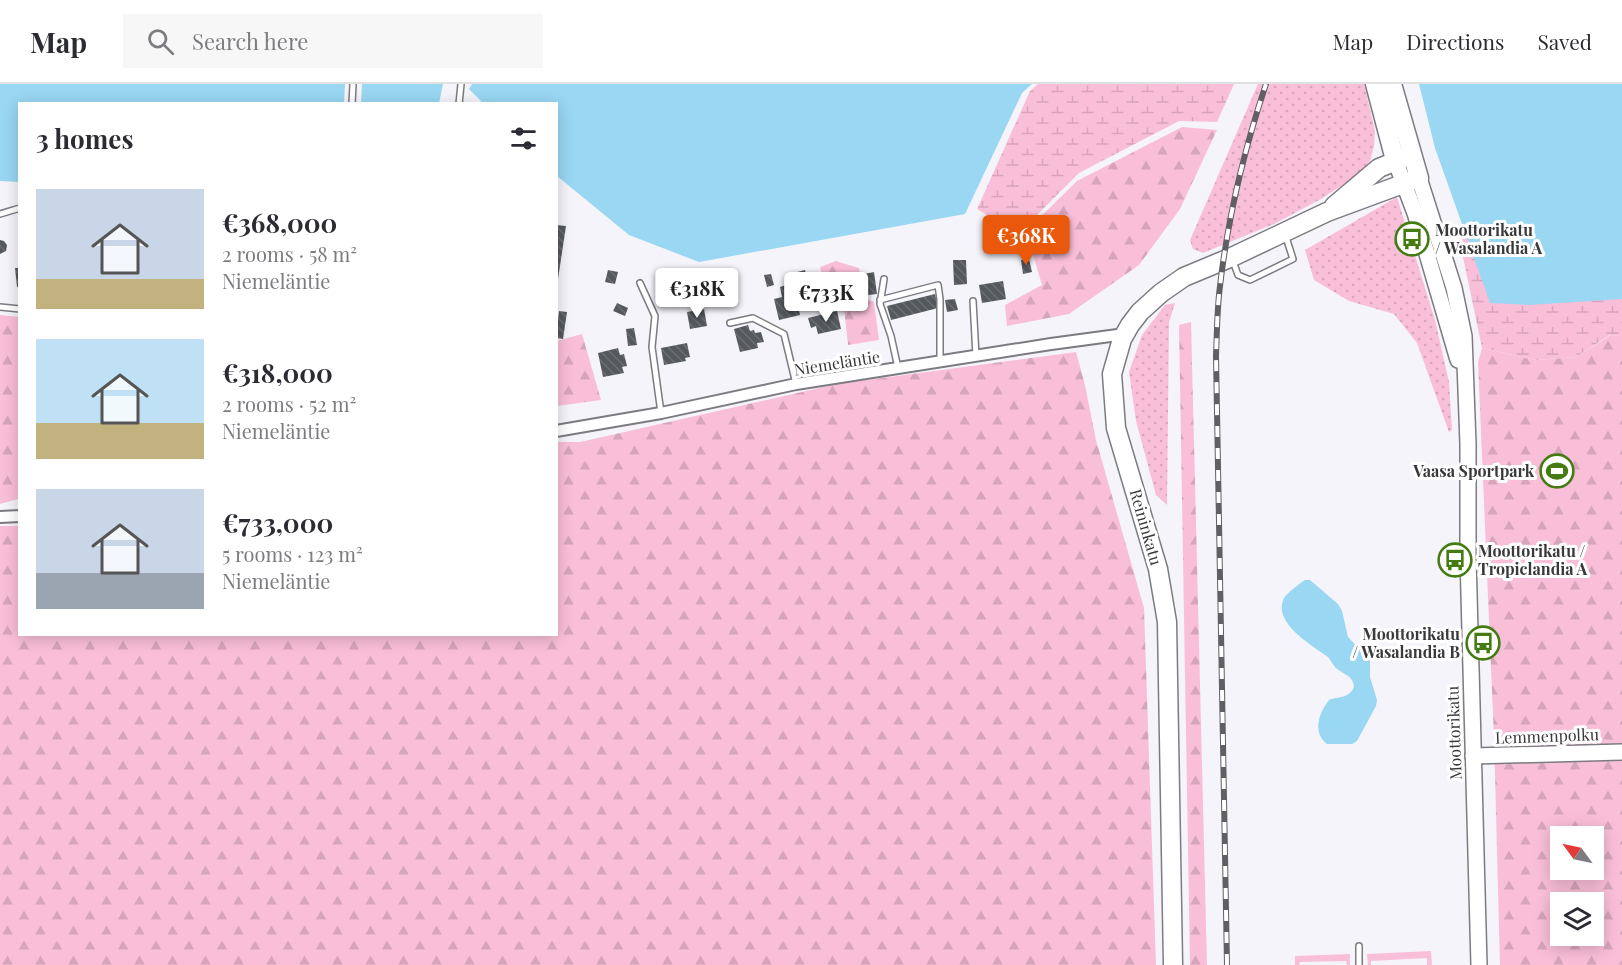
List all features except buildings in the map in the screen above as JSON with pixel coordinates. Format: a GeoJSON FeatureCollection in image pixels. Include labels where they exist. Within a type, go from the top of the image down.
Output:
{"type":"FeatureCollection","features":[{"type":"Feature","properties":{"kind":"main road"},"geometry":{"type":"LineString","coordinates":[[1375,84],[1411,181]]}},
{"type":"Feature","properties":{"kind":"main road"},"geometry":{"type":"LineString","coordinates":[[1392,84],[1403,158]]}},
{"type":"Feature","properties":{"kind":"main road","name":"Reininkatu"},"geometry":{"type":"LineString","coordinates":[[1327,212],[1379,168],[1403,158]]}},
{"type":"Feature","properties":{"kind":"main road","name":"Reininkatu"},"geometry":{"type":"LineString","coordinates":[[1173,965],[1167,622],[1158,569],[1116,428],[1112,374],[1125,334],[1140,312],[1184,277],[1327,212],[1411,181]]}},
{"type":"Feature","properties":{"kind":"main road","name":"Moottorikatu"},"geometry":{"type":"LineString","coordinates":[[1411,181],[1454,288],[1464,336],[1467,557],[1479,965]]}},
{"type":"Feature","properties":{"kind":"main road","name":"Lemmenpolku"},"geometry":{"type":"LineString","coordinates":[[1473,756],[1622,752]]}},
{"type":"Feature","properties":{"kind":"street","name":"Niemeläntie"},"geometry":{"type":"LineString","coordinates":[[558,431],[661,413],[796,384],[1125,334]]}},
{"type":"Feature","properties":{"kind":"street"},"geometry":{"type":"LineString","coordinates":[[0,517],[18,516]]}},
{"type":"Feature","properties":{"kind":"lane"},"geometry":{"type":"LineString","coordinates":[[352,102],[353,84]]}},
{"type":"Feature","properties":{"kind":"lane"},"geometry":{"type":"LineString","coordinates":[[459,102],[461,84]]}},
{"type":"Feature","properties":{"kind":"lane"},"geometry":{"type":"LineString","coordinates":[[0,214],[18,209]]}},
{"type":"Feature","properties":{"kind":"lane"},"geometry":{"type":"LineString","coordinates":[[1232,257],[1238,275],[1250,280],[1282,266],[1293,259],[1285,232]]}},
{"type":"Feature","properties":{"kind":"lane"},"geometry":{"type":"LineString","coordinates":[[884,279],[880,303],[898,368]]}},
{"type":"Feature","properties":{"kind":"lane"},"geometry":{"type":"LineString","coordinates":[[640,284],[655,316],[652,347],[661,413]]}},
{"type":"Feature","properties":{"kind":"lane"},"geometry":{"type":"LineString","coordinates":[[880,300],[938,285],[940,362]]}},
{"type":"Feature","properties":{"kind":"lane"},"geometry":{"type":"LineString","coordinates":[[973,301],[976,356]]}},
{"type":"Feature","properties":{"kind":"lane"},"geometry":{"type":"LineString","coordinates":[[0,307],[18,309]]}},
{"type":"Feature","properties":{"kind":"lane"},"geometry":{"type":"LineString","coordinates":[[730,323],[753,318],[784,334],[796,384]]}},
{"type":"Feature","properties":{"kind":"lane"},"geometry":{"type":"LineString","coordinates":[[1359,946],[1359,965]]}},
{"type":"Feature","properties":{"kind":"green space"},"geometry":{"type":"Polygon","coordinates":[[[1038,84],[1234,84],[1217,122],[1179,121],[1079,173],[1025,227],[995,220],[977,209],[1030,91],[1038,84]]]}},
{"type":"Feature","properties":{"kind":"green space"},"geometry":{"type":"Polygon","coordinates":[[[1258,84],[1364,84],[1375,131],[1370,161],[1358,175],[1321,199],[1274,224],[1203,253],[1193,249],[1190,240],[1258,84]]]}},
{"type":"Feature","properties":{"kind":"green space"},"geometry":{"type":"Polygon","coordinates":[[[1182,127],[1217,130],[1180,209],[1139,265],[1069,314],[1007,326],[1005,305],[1042,285],[1026,231],[1077,181],[1182,127]]]}},
{"type":"Feature","properties":{"kind":"green space"},"geometry":{"type":"Polygon","coordinates":[[[1622,170],[1622,336],[1610,335],[1576,357],[1536,360],[1482,348],[1460,243],[1465,236],[1622,170]]]}},
{"type":"Feature","properties":{"kind":"green space"},"geometry":{"type":"Polygon","coordinates":[[[1397,197],[1435,320],[1449,382],[1452,430],[1449,432],[1417,343],[1394,314],[1349,301],[1314,280],[1305,250],[1397,197]]]}},
{"type":"Feature","properties":{"kind":"green space"},"geometry":{"type":"Polygon","coordinates":[[[836,261],[859,268],[865,298],[874,302],[879,340],[848,345],[844,308],[828,298],[820,267],[836,261]]]}},
{"type":"Feature","properties":{"kind":"green space"},"geometry":{"type":"Polygon","coordinates":[[[1175,303],[1169,322],[1167,505],[1156,495],[1136,421],[1129,372],[1142,335],[1165,305],[1175,303]]]}},
{"type":"Feature","properties":{"kind":"green space"},"geometry":{"type":"Polygon","coordinates":[[[0,315],[18,317],[18,499],[0,504],[0,315]]]}},
{"type":"Feature","properties":{"kind":"green space"},"geometry":{"type":"Polygon","coordinates":[[[1191,322],[1207,965],[1190,965],[1179,325],[1191,322]]]}},
{"type":"Feature","properties":{"kind":"green space"},"geometry":{"type":"Polygon","coordinates":[[[582,334],[601,400],[558,406],[558,341],[582,334]]]}},
{"type":"Feature","properties":{"kind":"green space"},"geometry":{"type":"Polygon","coordinates":[[[1611,335],[1622,336],[1622,965],[1500,965],[1494,738],[1478,362],[1482,348],[1536,360],[1576,357],[1611,335]]]}},
{"type":"Feature","properties":{"kind":"green space"},"geometry":{"type":"Polygon","coordinates":[[[1076,352],[1096,440],[1144,608],[1156,965],[0,965],[0,526],[18,526],[18,636],[558,636],[558,442],[580,442],[837,384],[1076,352]]]}},
{"type":"Feature","properties":{"kind":"green space"},"geometry":{"type":"Polygon","coordinates":[[[1431,951],[1432,965],[1427,965],[1427,958],[1371,961],[1371,965],[1368,965],[1367,954],[1431,951]]]}},
{"type":"Feature","properties":{"kind":"green space"},"geometry":{"type":"Polygon","coordinates":[[[1350,954],[1350,965],[1347,965],[1346,961],[1300,962],[1299,965],[1295,965],[1295,956],[1350,954]]]}},
{"type":"Feature","properties":{"kind":"water"},"geometry":{"type":"Polygon","coordinates":[[[0,84],[345,84],[344,102],[18,102],[18,182],[0,181],[0,84]]]}},
{"type":"Feature","properties":{"kind":"water"},"geometry":{"type":"Polygon","coordinates":[[[362,84],[443,84],[439,102],[361,102],[362,84]]]}},
{"type":"Feature","properties":{"kind":"water"},"geometry":{"type":"Polygon","coordinates":[[[472,84],[1032,84],[1022,93],[965,214],[699,262],[629,235],[558,177],[558,102],[482,102],[469,89],[472,84]]]}},
{"type":"Feature","properties":{"kind":"water"},"geometry":{"type":"Polygon","coordinates":[[[1419,84],[1622,84],[1622,299],[1529,305],[1490,303],[1435,148],[1419,84]]]}},
{"type":"Feature","properties":{"kind":"water"},"geometry":{"type":"Polygon","coordinates":[[[1305,580],[1310,580],[1338,604],[1348,637],[1370,660],[1370,677],[1377,700],[1376,706],[1357,741],[1352,744],[1327,744],[1322,739],[1318,728],[1325,705],[1329,700],[1349,694],[1354,687],[1352,680],[1336,668],[1328,657],[1304,640],[1288,624],[1284,616],[1282,607],[1284,598],[1305,580]]]}},
{"type":"Feature","properties":{"kind":"railway"},"geometry":{"type":"LineString","coordinates":[[1227,965],[1217,321],[1223,260],[1232,209],[1266,84]]}},
{"type":"Feature","properties":{"kind":"place","name":"Moottorikatu / Wasalandia A"},"geometry":{"type":"Point","coordinates":[1412,239]}},
{"type":"Feature","properties":{"kind":"place","name":"Vaasa Sportpark"},"geometry":{"type":"Point","coordinates":[1557,471]}},
{"type":"Feature","properties":{"kind":"place","name":"Moottorikatu / Tropiclandia A"},"geometry":{"type":"Point","coordinates":[1455,560]}},
{"type":"Feature","properties":{"kind":"place","name":"Moottorikatu / Wasalandia B"},"geometry":{"type":"Point","coordinates":[1483,643]}}]}
